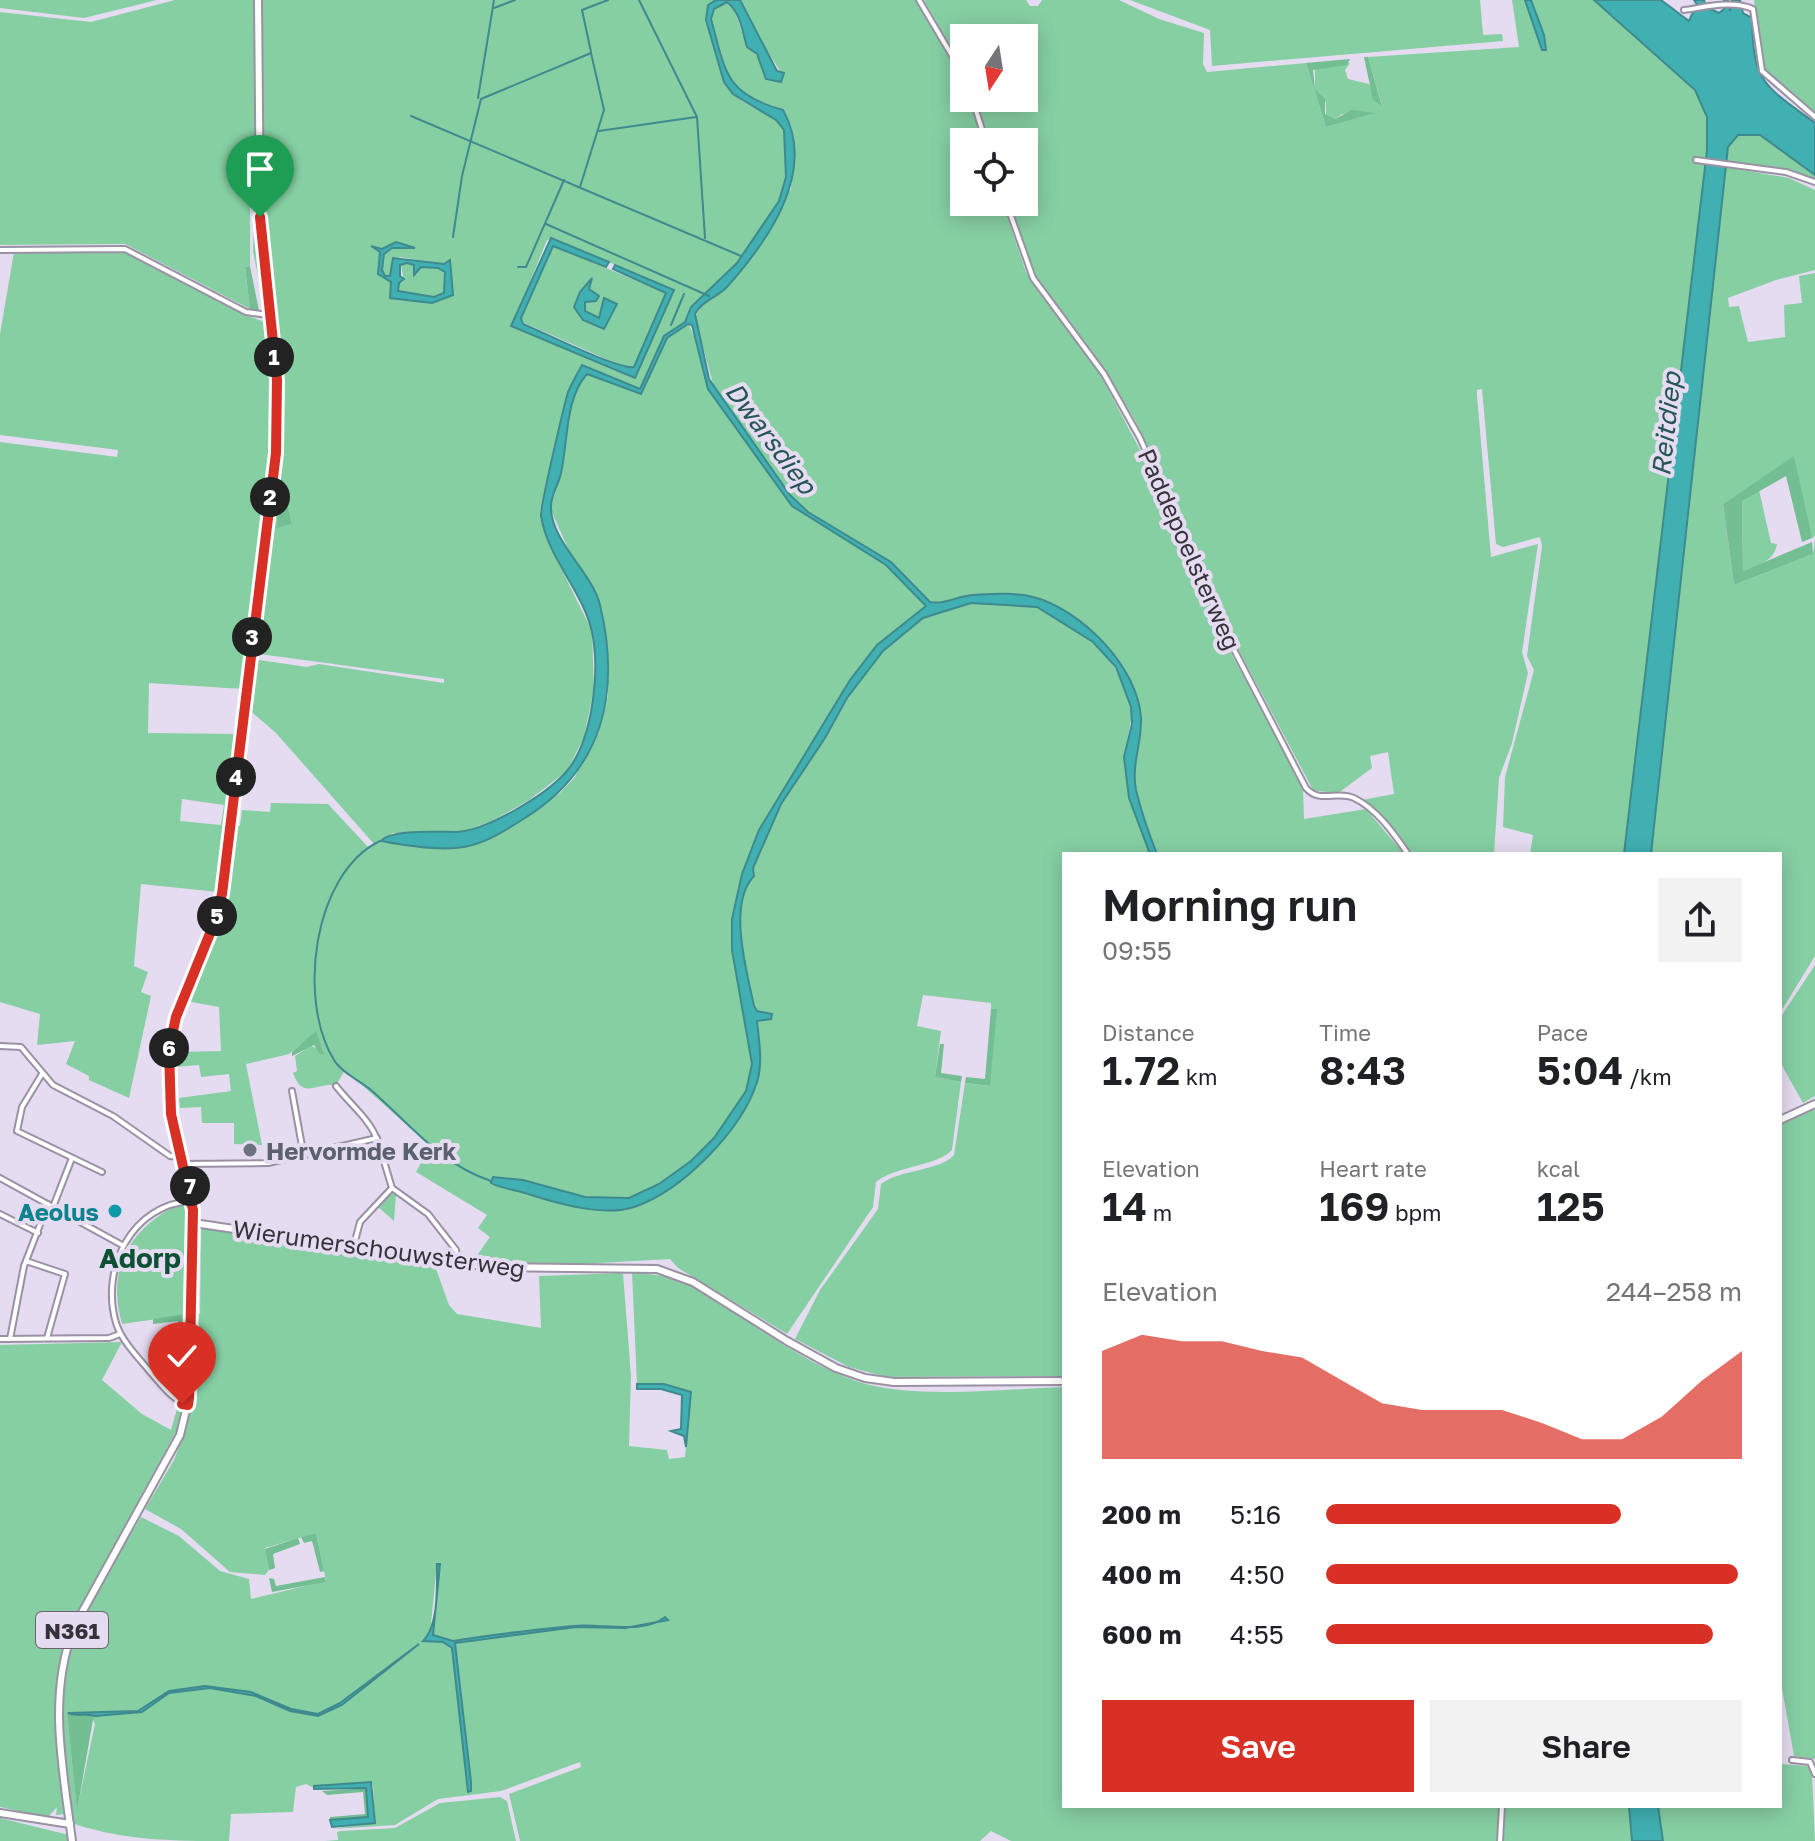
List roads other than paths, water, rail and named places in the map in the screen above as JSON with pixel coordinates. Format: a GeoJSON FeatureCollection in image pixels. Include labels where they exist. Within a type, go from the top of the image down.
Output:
{"type":"FeatureCollection","features":[{"type":"Feature","properties":{"kind":"main road","name":"N361"},"geometry":{"type":"LineString","coordinates":[[72,1841],[58,1718],[63,1656],[85,1605],[170,1460],[188,1405],[194,1223],[192,1201],[170,1105],[169,1049],[176,1017],[216,918],[224,882],[277,432],[277,380],[260,217],[258,0]]}},
{"type":"Feature","properties":{"kind":"main road"},"geometry":{"type":"LineString","coordinates":[[1782,1119],[1815,1104]]}},
{"type":"Feature","properties":{"kind":"main road","name":"Wierumerschouwsterweg"},"geometry":{"type":"LineString","coordinates":[[194,1223],[534,1269],[641,1267],[673,1274],[827,1363],[875,1380],[1062,1381]]}},
{"type":"Feature","properties":{"kind":"main road"},"geometry":{"type":"LineString","coordinates":[[0,1813],[70,1824]]}},
{"type":"Feature","properties":{"kind":"street"},"geometry":{"type":"LineString","coordinates":[[919,0],[950,52]]}},
{"type":"Feature","properties":{"kind":"street"},"geometry":{"type":"LineString","coordinates":[[1684,10],[1724,4],[1741,4],[1753,9],[1756,16],[1757,58],[1762,71],[1815,117]]}},
{"type":"Feature","properties":{"kind":"street"},"geometry":{"type":"LineString","coordinates":[[1699,160],[1786,172],[1815,182]]}},
{"type":"Feature","properties":{"kind":"street","name":"Paddepoelsterweg"},"geometry":{"type":"LineString","coordinates":[[1011,216],[1033,278],[1104,374],[1140,438],[1229,640],[1306,788],[1318,797],[1354,798],[1381,819],[1406,852]]}},
{"type":"Feature","properties":{"kind":"street"},"geometry":{"type":"LineString","coordinates":[[0,250],[125,249],[246,312],[268,315]]}},
{"type":"Feature","properties":{"kind":"street"},"geometry":{"type":"LineString","coordinates":[[0,1046],[24,1049],[42,1074],[72,1098],[113,1116],[170,1156],[183,1160],[264,1164],[377,1138]]}},
{"type":"Feature","properties":{"kind":"street"},"geometry":{"type":"LineString","coordinates":[[42,1074],[22,1107],[17,1131],[102,1172]]}},
{"type":"Feature","properties":{"kind":"street"},"geometry":{"type":"LineString","coordinates":[[336,1086],[349,1105],[370,1123],[392,1188],[428,1214],[456,1250],[458,1260]]}},
{"type":"Feature","properties":{"kind":"street"},"geometry":{"type":"LineString","coordinates":[[292,1091],[304,1157]]}},
{"type":"Feature","properties":{"kind":"street"},"geometry":{"type":"LineString","coordinates":[[10,1339],[26,1261],[72,1158]]}},
{"type":"Feature","properties":{"kind":"street"},"geometry":{"type":"LineString","coordinates":[[0,1178],[122,1245]]}},
{"type":"Feature","properties":{"kind":"street"},"geometry":{"type":"LineString","coordinates":[[354,1245],[360,1222],[392,1188]]}},
{"type":"Feature","properties":{"kind":"street"},"geometry":{"type":"LineString","coordinates":[[188,1405],[178,1401],[162,1385],[120,1334],[113,1308],[122,1245],[156,1211],[175,1201],[192,1201]]}},
{"type":"Feature","properties":{"kind":"street"},"geometry":{"type":"LineString","coordinates":[[0,1214],[38,1233]]}},
{"type":"Feature","properties":{"kind":"street"},"geometry":{"type":"LineString","coordinates":[[26,1261],[65,1274],[47,1338]]}},
{"type":"Feature","properties":{"kind":"street"},"geometry":{"type":"LineString","coordinates":[[0,1339],[109,1338],[120,1334]]}},
{"type":"Feature","properties":{"kind":"street"},"geometry":{"type":"LineString","coordinates":[[1792,1760],[1813,1763],[1815,1774]]}},
{"type":"Feature","properties":{"kind":"street"},"geometry":{"type":"LineString","coordinates":[[1500,1841],[1502,1808]]}},
{"type":"Feature","properties":{"kind":"waterway"},"geometry":{"type":"LineString","coordinates":[[478,98],[494,0]]}},
{"type":"Feature","properties":{"kind":"waterway"},"geometry":{"type":"LineString","coordinates":[[494,8],[515,0]]}},
{"type":"Feature","properties":{"kind":"waterway"},"geometry":{"type":"LineString","coordinates":[[591,52],[582,10],[608,0]]}},
{"type":"Feature","properties":{"kind":"waterway"},"geometry":{"type":"LineString","coordinates":[[639,0],[697,117],[705,238]]}},
{"type":"Feature","properties":{"kind":"waterway"},"geometry":{"type":"LineString","coordinates":[[453,237],[462,176],[481,99],[591,53],[604,110],[580,187]]}},
{"type":"Feature","properties":{"kind":"waterway"},"geometry":{"type":"LineString","coordinates":[[411,116],[741,256]]}},
{"type":"Feature","properties":{"kind":"waterway"},"geometry":{"type":"LineString","coordinates":[[599,131],[696,117]]}},
{"type":"Feature","properties":{"kind":"waterway"},"geometry":{"type":"LineString","coordinates":[[518,267],[526,267],[564,180]]}},
{"type":"Feature","properties":{"kind":"waterway"},"geometry":{"type":"LineString","coordinates":[[546,224],[709,296]]}},
{"type":"Feature","properties":{"kind":"waterway"},"geometry":{"type":"LineString","coordinates":[[671,325],[684,294]]}},
{"type":"Feature","properties":{"kind":"waterway"},"geometry":{"type":"LineString","coordinates":[[380,841],[357,857],[339,880],[326,909],[318,940],[315,973],[316,1005],[323,1035],[341,1068],[371,1090],[426,1142],[456,1164],[491,1181]]}},
{"type":"Feature","properties":{"kind":"place","name":"Hervormde Kerk"},"geometry":{"type":"Point","coordinates":[250,1150]}},
{"type":"Feature","properties":{"kind":"place","name":"Aeolus"},"geometry":{"type":"Point","coordinates":[115,1211]}},
{"type":"Feature","properties":{"kind":"district","name":"Adorp"},"geometry":{"type":"Point","coordinates":[140,1257]}},
{"type":"Feature","properties":{"kind":"water label","name":"Reitdiep"},"geometry":{"type":"Point","coordinates":[1666,424]}},
{"type":"Feature","properties":{"kind":"water label","name":"Dwarsdiep"},"geometry":{"type":"Point","coordinates":[771,438]}}]}
